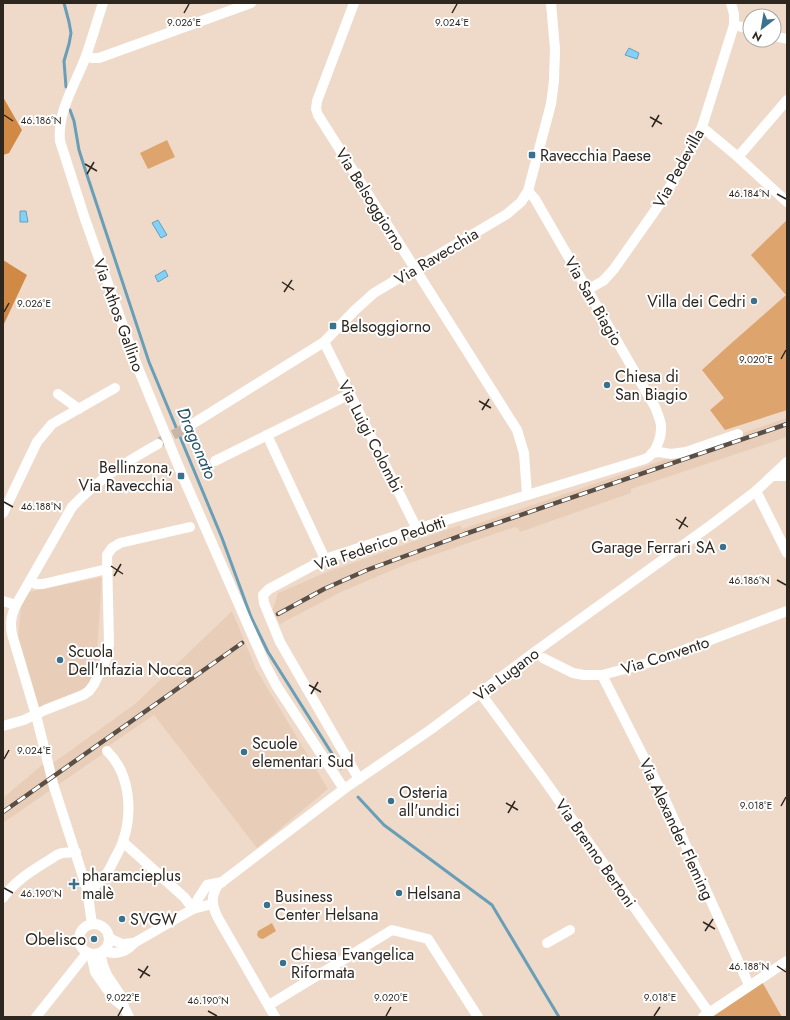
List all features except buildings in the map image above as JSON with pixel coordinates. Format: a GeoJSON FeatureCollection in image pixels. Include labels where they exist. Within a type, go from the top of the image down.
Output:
{"type":"FeatureCollection","features":[{"type":"Feature","properties":{"kind":"street","name":"Via Athos Gallino"},"geometry":{"type":"LineString","coordinates":[[103,3],[86,56],[65,105],[59,130],[60,141],[85,219],[138,368],[183,477],[245,619],[276,685],[344,789]]}},
{"type":"Feature","properties":{"kind":"street"},"geometry":{"type":"LineString","coordinates":[[86,56],[99,58],[251,3]]}},
{"type":"Feature","properties":{"kind":"street","name":"Via Belsoggiorno"},"geometry":{"type":"LineString","coordinates":[[354,3],[317,101],[316,109],[322,122],[517,430],[524,454],[527,495]]}},
{"type":"Feature","properties":{"kind":"street","name":"Via Ravecchia"},"geometry":{"type":"LineString","coordinates":[[186,428],[324,342],[374,293],[507,214],[521,202],[528,191],[551,104],[555,60],[551,3]]}},
{"type":"Feature","properties":{"kind":"street"},"geometry":{"type":"LineString","coordinates":[[731,3],[734,14],[734,25],[742,27]]}},
{"type":"Feature","properties":{"kind":"street","name":"Via Pedevilla"},"geometry":{"type":"LineString","coordinates":[[587,290],[603,280],[614,269],[679,171],[702,127],[734,25]]}},
{"type":"Feature","properties":{"kind":"street"},"geometry":{"type":"LineString","coordinates":[[738,157],[787,100]]}},
{"type":"Feature","properties":{"kind":"street"},"geometry":{"type":"LineString","coordinates":[[702,127],[738,157],[787,202]]}},
{"type":"Feature","properties":{"kind":"street","name":"Via San Biagio"},"geometry":{"type":"LineString","coordinates":[[528,191],[535,199],[655,407],[661,425],[657,446],[652,454]]}},
{"type":"Feature","properties":{"kind":"street","name":"Via Luigi Colombi"},"geometry":{"type":"LineString","coordinates":[[324,342],[417,529]]}},
{"type":"Feature","properties":{"kind":"street"},"geometry":{"type":"LineString","coordinates":[[3,513],[37,442],[52,424],[115,388]]}},
{"type":"Feature","properties":{"kind":"street"},"geometry":{"type":"LineString","coordinates":[[58,394],[79,409]]}},
{"type":"Feature","properties":{"kind":"street"},"geometry":{"type":"LineString","coordinates":[[215,461],[350,394]]}},
{"type":"Feature","properties":{"kind":"street","name":"Via Federico Pedotti"},"geometry":{"type":"LineString","coordinates":[[359,778],[280,642],[264,603],[264,596],[270,589],[325,559],[645,459],[652,454],[659,452],[671,454],[686,452],[738,434]]}},
{"type":"Feature","properties":{"kind":"street"},"geometry":{"type":"LineString","coordinates":[[267,435],[325,559]]}},
{"type":"Feature","properties":{"kind":"street"},"geometry":{"type":"LineString","coordinates":[[92,924],[87,889],[54,787],[36,715],[10,623],[16,605],[72,507],[84,494],[125,462],[158,444]]}},
{"type":"Feature","properties":{"kind":"street","name":"Via Lugano"},"geometry":{"type":"LineString","coordinates":[[95,953],[123,952],[130,948],[134,943],[193,909],[212,904],[214,894],[222,882],[359,778],[481,694],[536,651],[756,492],[787,462]]}},
{"type":"Feature","properties":{"kind":"street"},"geometry":{"type":"LineString","coordinates":[[772,476],[784,476],[787,474]]}},
{"type":"Feature","properties":{"kind":"street"},"geometry":{"type":"LineString","coordinates":[[756,492],[787,553]]}},
{"type":"Feature","properties":{"kind":"street"},"geometry":{"type":"LineString","coordinates":[[3,726],[24,720],[83,695],[89,691],[103,668],[109,644],[107,555],[112,548],[120,543],[190,527]]}},
{"type":"Feature","properties":{"kind":"street"},"geometry":{"type":"LineString","coordinates":[[30,581],[43,584],[107,569]]}},
{"type":"Feature","properties":{"kind":"street"},"geometry":{"type":"LineString","coordinates":[[3,601],[16,605]]}},
{"type":"Feature","properties":{"kind":"street","name":"Via Convento"},"geometry":{"type":"LineString","coordinates":[[543,658],[573,673],[584,675],[602,675],[655,661],[787,610]]}},
{"type":"Feature","properties":{"kind":"street","name":"Via Alexander Fleming"},"geometry":{"type":"LineString","coordinates":[[602,675],[663,795],[749,985]]}},
{"type":"Feature","properties":{"kind":"street","name":"Via Brenno Bertoni"},"geometry":{"type":"LineString","coordinates":[[481,694],[542,778],[706,1015]]}},
{"type":"Feature","properties":{"kind":"street"},"geometry":{"type":"LineString","coordinates":[[87,889],[98,884],[105,876],[123,842],[128,813],[127,789],[120,769],[107,751]]}},
{"type":"Feature","properties":{"kind":"street"},"geometry":{"type":"LineString","coordinates":[[123,842],[185,898],[193,909]]}},
{"type":"Feature","properties":{"kind":"street"},"geometry":{"type":"LineString","coordinates":[[3,898],[14,885],[27,874],[57,855],[76,852]]}},
{"type":"Feature","properties":{"kind":"street","name":"Via Lugano"},"geometry":{"type":"LineString","coordinates":[[193,909],[208,885],[222,882]]}},
{"type":"Feature","properties":{"kind":"street"},"geometry":{"type":"LineString","coordinates":[[212,904],[218,918],[276,1017]]}},
{"type":"Feature","properties":{"kind":"street"},"geometry":{"type":"LineString","coordinates":[[36,1017],[95,953],[109,943],[106,929],[102,926],[92,924],[84,928],[79,936],[80,946],[95,953]]}},
{"type":"Feature","properties":{"kind":"street"},"geometry":{"type":"LineString","coordinates":[[268,1005],[392,930],[428,939],[478,1017]]}},
{"type":"Feature","properties":{"kind":"street"},"geometry":{"type":"LineString","coordinates":[[547,943],[570,930]]}},
{"type":"Feature","properties":{"kind":"street"},"geometry":{"type":"LineString","coordinates":[[109,938],[122,944],[134,943]]}},
{"type":"Feature","properties":{"kind":"street"},"geometry":{"type":"LineString","coordinates":[[95,953],[95,972],[114,999],[124,1007],[129,1017]]}},
{"type":"Feature","properties":{"kind":"street"},"geometry":{"type":"LineString","coordinates":[[706,1015],[787,961]]}},
{"type":"Feature","properties":{"kind":"shaded area"},"geometry":{"type":"Polygon","coordinates":[[[3,97],[22,130],[9,153],[3,155],[3,97]]]}},
{"type":"Feature","properties":{"kind":"shaded area"},"geometry":{"type":"Polygon","coordinates":[[[167,140],[175,157],[148,169],[140,153],[167,140]]]}},
{"type":"Feature","properties":{"kind":"shaded area"},"geometry":{"type":"Polygon","coordinates":[[[787,220],[787,410],[725,430],[710,410],[724,398],[702,370],[786,295],[751,255],[787,220]]]}},
{"type":"Feature","properties":{"kind":"shaded area"},"geometry":{"type":"Polygon","coordinates":[[[3,260],[27,275],[3,326],[3,260]]]}},
{"type":"Feature","properties":{"kind":"shaded area"},"geometry":{"type":"Polygon","coordinates":[[[787,418],[787,437],[631,489],[631,493],[520,532],[518,528],[515,527],[407,564],[341,592],[280,624],[272,611],[278,593],[327,572],[460,525],[462,529],[787,418]]]}},
{"type":"Feature","properties":{"kind":"shaded area","name":"Scuola Dell'Infazia Nocca"},"geometry":{"type":"Polygon","coordinates":[[[102,577],[95,680],[79,701],[39,711],[18,640],[21,607],[28,592],[102,577]]]}},
{"type":"Feature","properties":{"kind":"shaded area","name":"Scuole elementari Sud"},"geometry":{"type":"Polygon","coordinates":[[[232,611],[256,669],[328,789],[257,848],[154,715],[107,747],[107,751],[3,823],[3,798],[42,765],[53,763],[135,704],[232,611]]]}},
{"type":"Feature","properties":{"kind":"shaded area"},"geometry":{"type":"Polygon","coordinates":[[[272,923],[276,931],[263,939],[259,938],[257,935],[258,931],[272,923]]]}},
{"type":"Feature","properties":{"kind":"shaded area"},"geometry":{"type":"Polygon","coordinates":[[[761,980],[782,1017],[705,1017],[761,980]]]}},
{"type":"Feature","properties":{"kind":"water"},"geometry":{"type":"Polygon","coordinates":[[[629,48],[639,53],[637,59],[625,55],[629,48]]]}},
{"type":"Feature","properties":{"kind":"water"},"geometry":{"type":"Polygon","coordinates":[[[20,211],[26,211],[28,222],[20,222],[20,211]]]}},
{"type":"Feature","properties":{"kind":"water"},"geometry":{"type":"Polygon","coordinates":[[[158,220],[167,235],[161,238],[152,223],[158,220]]]}},
{"type":"Feature","properties":{"kind":"water"},"geometry":{"type":"Polygon","coordinates":[[[165,270],[168,276],[158,282],[155,276],[165,270]]]}},
{"type":"Feature","properties":{"kind":"waterway","name":"Dragonato"},"geometry":{"type":"LineString","coordinates":[[64,3],[71,33],[64,61],[66,87]]}},
{"type":"Feature","properties":{"kind":"waterway","name":"Dragonato"},"geometry":{"type":"LineString","coordinates":[[70,110],[74,121],[79,150],[149,362],[222,538],[251,617],[268,652],[341,768]]}},
{"type":"Feature","properties":{"kind":"waterway"},"geometry":{"type":"LineString","coordinates":[[358,797],[384,825],[492,905],[559,1017]]}},
{"type":"Feature","properties":{"kind":"tunnel"},"geometry":{"type":"LineString","coordinates":[[160,442],[186,428]]}},
{"type":"Feature","properties":{"kind":"railway"},"geometry":{"type":"LineString","coordinates":[[278,614],[324,589],[367,570],[465,534],[787,424]]}},
{"type":"Feature","properties":{"kind":"railway"},"geometry":{"type":"LineString","coordinates":[[3,812],[242,643]]}},
{"type":"Feature","properties":{"kind":"place","name":"Ravecchia Paese"},"geometry":{"type":"Point","coordinates":[532,155]}},
{"type":"Feature","properties":{"kind":"place","name":"Villa dei Cedri"},"geometry":{"type":"Point","coordinates":[754,301]}},
{"type":"Feature","properties":{"kind":"place","name":"Belsoggiorno"},"geometry":{"type":"Point","coordinates":[333,326]}},
{"type":"Feature","properties":{"kind":"place","name":"Chiesa di San Biagio"},"geometry":{"type":"Point","coordinates":[607,385]}},
{"type":"Feature","properties":{"kind":"place","name":"Bellinzona, Via Ravecchia"},"geometry":{"type":"Point","coordinates":[181,476]}},
{"type":"Feature","properties":{"kind":"place","name":"Garage Ferrari SA"},"geometry":{"type":"Point","coordinates":[723,547]}},
{"type":"Feature","properties":{"kind":"place","name":"Scuola Dell'Infazia Nocca"},"geometry":{"type":"Point","coordinates":[60,660]}},
{"type":"Feature","properties":{"kind":"place","name":"Scuole elementari Sud"},"geometry":{"type":"Point","coordinates":[244,752]}},
{"type":"Feature","properties":{"kind":"place","name":"Osteria all'undici"},"geometry":{"type":"Point","coordinates":[391,801]}},
{"type":"Feature","properties":{"kind":"place","name":"pharamcieplus malè"},"geometry":{"type":"Point","coordinates":[74,884]}},
{"type":"Feature","properties":{"kind":"place","name":"Helsana"},"geometry":{"type":"Point","coordinates":[399,893]}},
{"type":"Feature","properties":{"kind":"place","name":"Business Center Helsana"},"geometry":{"type":"Point","coordinates":[267,905]}},
{"type":"Feature","properties":{"kind":"place","name":"SVGW"},"geometry":{"type":"Point","coordinates":[122,919]}},
{"type":"Feature","properties":{"kind":"place","name":"Obelisco"},"geometry":{"type":"Point","coordinates":[94,939]}},
{"type":"Feature","properties":{"kind":"place","name":"Chiesa Evangelica Riformata"},"geometry":{"type":"Point","coordinates":[283,963]}}]}
